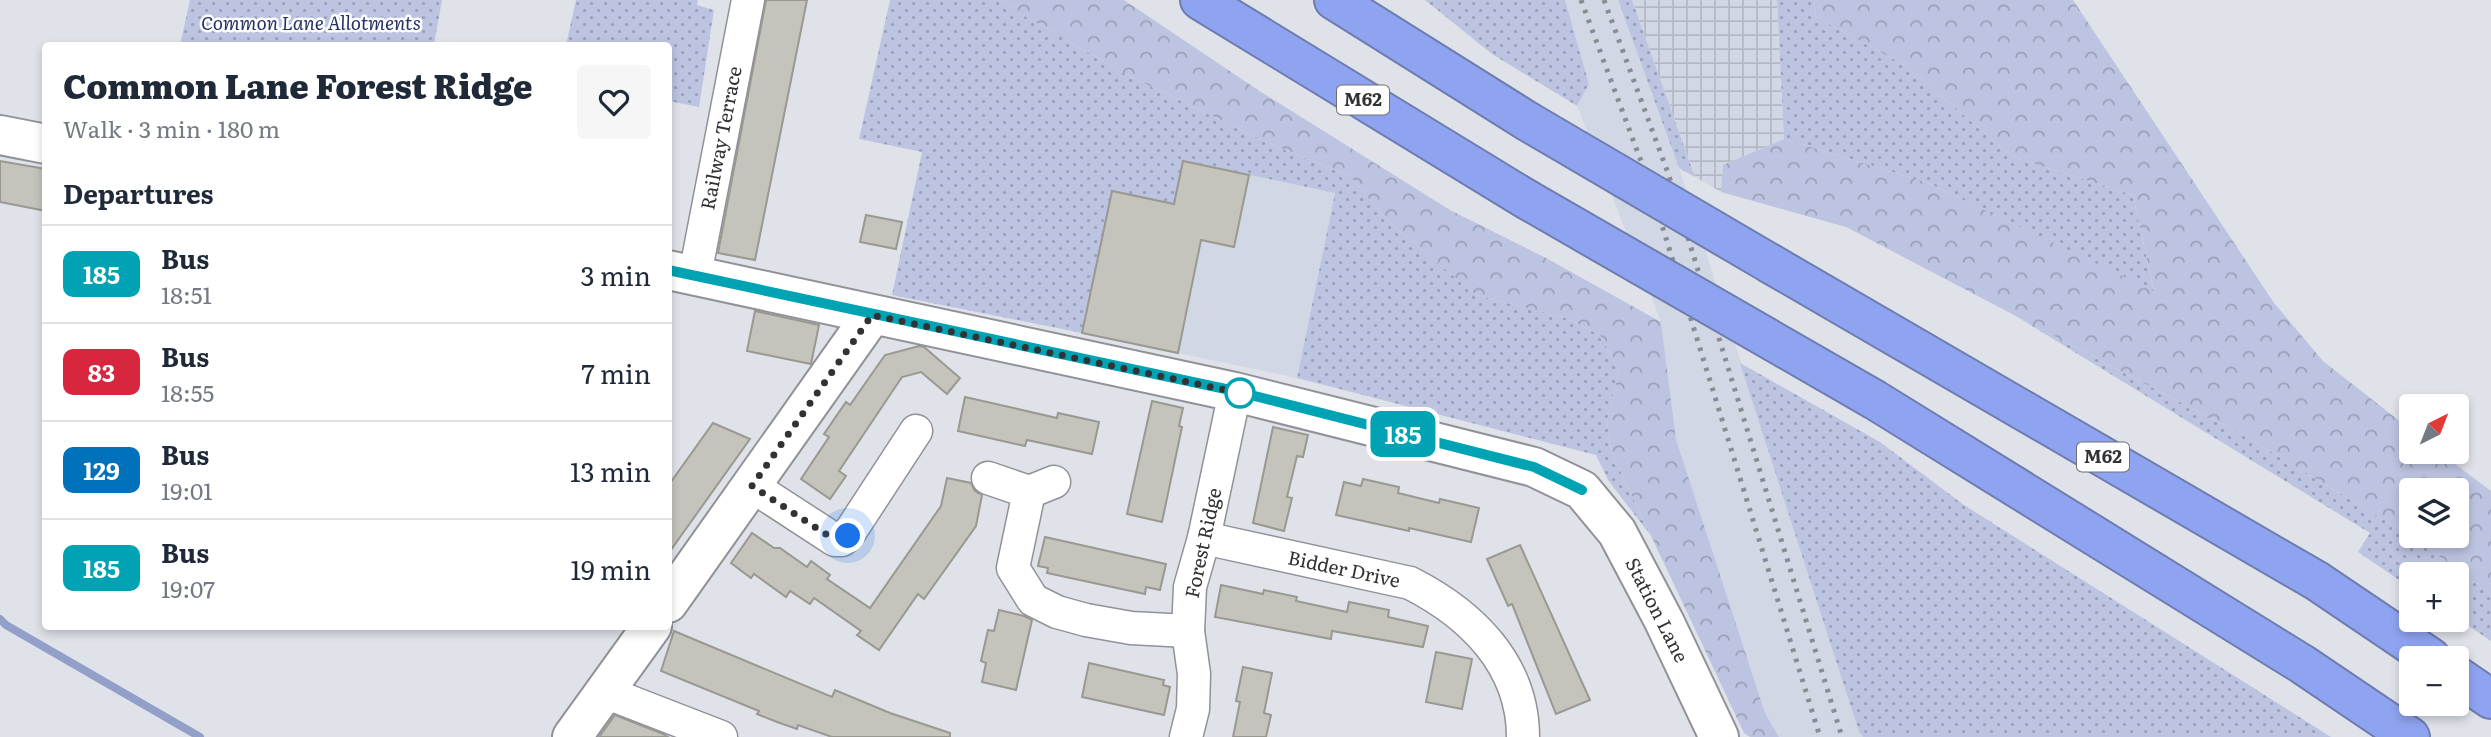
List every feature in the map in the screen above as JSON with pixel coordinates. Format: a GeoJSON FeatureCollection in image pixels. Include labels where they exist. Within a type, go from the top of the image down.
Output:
{"type":"FeatureCollection","features":[{"type":"Feature","properties":{"kind":"highway","name":"M62"},"geometry":{"type":"LineString","coordinates":[[1200,0],[1527,199],[1875,400],[2290,656],[2410,737]]}},
{"type":"Feature","properties":{"kind":"highway","name":"M62"},"geometry":{"type":"LineString","coordinates":[[1334,0],[1527,121],[2317,581],[2413,646]]}},
{"type":"Feature","properties":{"kind":"highway"},"geometry":{"type":"LineString","coordinates":[[2469,684],[2491,699]]}},
{"type":"Feature","properties":{"kind":"street","name":"Railway Terrace"},"geometry":{"type":"LineString","coordinates":[[682,273],[748,0]]}},
{"type":"Feature","properties":{"kind":"street"},"geometry":{"type":"LineString","coordinates":[[0,135],[42,144]]}},
{"type":"Feature","properties":{"kind":"street"},"geometry":{"type":"LineString","coordinates":[[682,273],[1235,391]]}},
{"type":"Feature","properties":{"kind":"street"},"geometry":{"type":"LineString","coordinates":[[672,597],[872,315]]}},
{"type":"Feature","properties":{"kind":"street","name":"Station Lane"},"geometry":{"type":"LineString","coordinates":[[1235,391],[1534,467],[1582,490],[1617,532],[1664,621],[1719,737]]}},
{"type":"Feature","properties":{"kind":"street","name":"Forest Ridge"},"geometry":{"type":"LineString","coordinates":[[1186,737],[1194,709],[1194,674],[1188,631],[1190,587],[1204,538],[1235,391]]}},
{"type":"Feature","properties":{"kind":"street"},"geometry":{"type":"LineString","coordinates":[[752,486],[835,540],[842,540],[848,536],[916,430]]}},
{"type":"Feature","properties":{"kind":"street"},"geometry":{"type":"LineString","coordinates":[[988,478],[1041,487],[1013,568],[1033,600],[1057,612],[1086,621],[1131,628],[1188,631]]}},
{"type":"Feature","properties":{"kind":"street","name":"Bidder Drive"},"geometry":{"type":"LineString","coordinates":[[1204,538],[1410,583],[1441,599],[1492,647],[1511,677],[1523,713],[1523,737]]}},
{"type":"Feature","properties":{"kind":"street"},"geometry":{"type":"LineString","coordinates":[[572,737],[649,630]]}},
{"type":"Feature","properties":{"kind":"street"},"geometry":{"type":"LineString","coordinates":[[605,692],[721,737]]}},
{"type":"Feature","properties":{"kind":"shaded area"},"geometry":{"type":"Polygon","coordinates":[[[1565,0],[1618,0],[1679,168],[1859,732],[1863,737],[1779,737],[1765,713],[1676,439],[1661,322],[1577,106],[1589,83],[1565,0]]]}},
{"type":"Feature","properties":{"kind":"shaded area"},"geometry":{"type":"Polygon","coordinates":[[[1632,0],[1777,0],[1784,139],[1723,165],[1721,192],[1695,177],[1632,0]]]}},
{"type":"Feature","properties":{"kind":"shaded area"},"geometry":{"type":"Polygon","coordinates":[[[1183,161],[1335,193],[1297,378],[1082,333],[1112,191],[1183,161]]]}},
{"type":"Feature","properties":{"kind":"green space","name":"Common Lane Allotments"},"geometry":{"type":"Polygon","coordinates":[[[190,0],[442,0],[435,42],[181,42],[190,0]]]}},
{"type":"Feature","properties":{"kind":"green space"},"geometry":{"type":"Polygon","coordinates":[[[576,0],[698,0],[697,5],[714,10],[699,107],[672,102],[672,42],[567,42],[576,0]]]}},
{"type":"Feature","properties":{"kind":"green space"},"geometry":{"type":"Polygon","coordinates":[[[890,0],[1003,0],[1023,15],[1127,75],[1273,145],[1350,176],[1389,222],[1476,295],[1566,318],[1600,335],[1619,371],[1607,421],[1611,451],[1651,536],[1608,480],[1596,455],[1297,378],[1335,193],[1184,161],[1174,204],[1112,191],[1082,333],[892,295],[922,152],[859,139],[890,0]]]}},
{"type":"Feature","properties":{"kind":"green space"},"geometry":{"type":"Polygon","coordinates":[[[1003,0],[1124,0],[1261,92],[1450,210],[1546,258],[1661,322],[1676,439],[1765,713],[1779,737],[1750,737],[1744,733],[1611,451],[1607,421],[1619,371],[1600,335],[1566,318],[1476,295],[1389,222],[1350,176],[1273,145],[1127,75],[1023,15],[1003,0]]]}},
{"type":"Feature","properties":{"kind":"green space"},"geometry":{"type":"Polygon","coordinates":[[[1425,0],[1565,0],[1589,84],[1577,106],[1492,54],[1425,0]]]}},
{"type":"Feature","properties":{"kind":"green space"},"geometry":{"type":"Polygon","coordinates":[[[1618,0],[1632,0],[1695,177],[1679,168],[1618,0]]]}},
{"type":"Feature","properties":{"kind":"green space"},"geometry":{"type":"Polygon","coordinates":[[[1777,0],[1814,0],[1816,17],[1906,66],[2013,157],[2133,195],[2154,292],[1928,183],[1784,139],[1777,0]]]}},
{"type":"Feature","properties":{"kind":"green space"},"geometry":{"type":"Polygon","coordinates":[[[1814,0],[2073,0],[2274,303],[2323,361],[2399,421],[2399,464],[2455,464],[2491,491],[2491,594],[2469,578],[2469,562],[2447,562],[2427,548],[2469,548],[2469,478],[2399,478],[2399,529],[2245,436],[1846,227],[1721,192],[1723,165],[1784,139],[1928,183],[2154,291],[2133,195],[2013,157],[1906,66],[1816,17],[1814,0]]]}},
{"type":"Feature","properties":{"kind":"green space"},"geometry":{"type":"Polygon","coordinates":[[[2014,315],[2245,436],[2399,529],[2399,548],[2427,548],[2447,562],[2399,562],[2399,580],[2358,552],[2370,533],[2014,315]]]}},
{"type":"Feature","properties":{"kind":"green space"},"geometry":{"type":"Polygon","coordinates":[[[1740,363],[1880,442],[1964,505],[2331,737],[1863,737],[1859,732],[1740,363]]]}},
{"type":"Feature","properties":{"kind":"green space"},"geometry":{"type":"Polygon","coordinates":[[[2469,578],[2491,594],[2491,641],[2469,626],[2469,578]]]}},
{"type":"Feature","properties":{"kind":"building"},"geometry":{"type":"Polygon","coordinates":[[[766,0],[807,0],[755,260],[718,253],[766,0]]]}},
{"type":"Feature","properties":{"kind":"building"},"geometry":{"type":"Polygon","coordinates":[[[0,161],[42,168],[42,210],[0,202],[0,161]]]}},
{"type":"Feature","properties":{"kind":"building"},"geometry":{"type":"Polygon","coordinates":[[[1183,161],[1249,175],[1234,247],[1201,240],[1178,353],[1082,333],[1112,191],[1174,204],[1183,161]]]}},
{"type":"Feature","properties":{"kind":"building"},"geometry":{"type":"Polygon","coordinates":[[[866,215],[902,222],[896,249],[860,242],[866,215]]]}},
{"type":"Feature","properties":{"kind":"building"},"geometry":{"type":"Polygon","coordinates":[[[755,311],[819,325],[811,364],[747,351],[755,311]]]}},
{"type":"Feature","properties":{"kind":"building"},"geometry":{"type":"Polygon","coordinates":[[[924,347],[960,378],[947,394],[921,372],[902,377],[839,471],[846,476],[830,499],[801,479],[829,437],[824,434],[846,402],[850,405],[885,355],[924,347]]]}},
{"type":"Feature","properties":{"kind":"building"},"geometry":{"type":"Polygon","coordinates":[[[965,397],[1057,418],[1058,413],[1099,422],[1092,454],[1027,440],[1025,446],[958,431],[965,397]]]}},
{"type":"Feature","properties":{"kind":"building"},"geometry":{"type":"Polygon","coordinates":[[[1152,401],[1183,408],[1179,426],[1182,427],[1162,522],[1127,514],[1152,401]]]}},
{"type":"Feature","properties":{"kind":"building"},"geometry":{"type":"Polygon","coordinates":[[[713,423],[750,439],[672,548],[672,480],[713,423]]]}},
{"type":"Feature","properties":{"kind":"building"},"geometry":{"type":"Polygon","coordinates":[[[1273,427],[1308,435],[1303,457],[1297,456],[1287,497],[1292,498],[1284,531],[1253,523],[1273,427]]]}},
{"type":"Feature","properties":{"kind":"building"},"geometry":{"type":"Polygon","coordinates":[[[947,478],[971,483],[975,491],[982,495],[976,526],[924,599],[918,594],[879,650],[857,635],[861,631],[814,598],[810,604],[790,591],[786,597],[754,574],[751,578],[731,563],[752,533],[807,567],[811,561],[830,575],[827,579],[870,608],[941,506],[947,478]]]}},
{"type":"Feature","properties":{"kind":"building"},"geometry":{"type":"Polygon","coordinates":[[[1363,479],[1399,487],[1398,493],[1439,503],[1440,499],[1479,508],[1471,542],[1336,515],[1344,482],[1361,486],[1363,479]]]}},
{"type":"Feature","properties":{"kind":"building"},"geometry":{"type":"Polygon","coordinates":[[[1045,537],[1166,564],[1160,590],[1146,587],[1145,594],[1047,573],[1048,568],[1038,566],[1045,537]]]}},
{"type":"Feature","properties":{"kind":"building"},"geometry":{"type":"Polygon","coordinates":[[[1520,545],[1590,700],[1556,714],[1512,604],[1508,606],[1487,559],[1520,545]]]}},
{"type":"Feature","properties":{"kind":"building"},"geometry":{"type":"Polygon","coordinates":[[[1221,585],[1263,594],[1264,590],[1297,597],[1296,601],[1347,612],[1349,602],[1389,610],[1388,617],[1428,626],[1423,647],[1332,631],[1331,639],[1215,617],[1221,585]]]}},
{"type":"Feature","properties":{"kind":"building"},"geometry":{"type":"Polygon","coordinates":[[[999,610],[1032,620],[1016,690],[982,682],[986,663],[981,661],[988,630],[994,631],[999,610]]]}},
{"type":"Feature","properties":{"kind":"building"},"geometry":{"type":"Polygon","coordinates":[[[674,631],[832,697],[835,690],[890,713],[950,733],[950,737],[832,737],[798,725],[797,729],[777,722],[757,714],[759,711],[661,671],[674,631]]]}},
{"type":"Feature","properties":{"kind":"building"},"geometry":{"type":"Polygon","coordinates":[[[1436,652],[1472,659],[1462,709],[1426,702],[1436,652]]]}},
{"type":"Feature","properties":{"kind":"building"},"geometry":{"type":"Polygon","coordinates":[[[1089,663],[1164,680],[1163,685],[1170,687],[1164,715],[1082,697],[1089,663]]]}},
{"type":"Feature","properties":{"kind":"building"},"geometry":{"type":"Polygon","coordinates":[[[1243,667],[1272,673],[1264,713],[1271,715],[1266,737],[1233,737],[1240,702],[1236,701],[1243,667]]]}},
{"type":"Feature","properties":{"kind":"building"},"geometry":{"type":"Polygon","coordinates":[[[615,715],[663,734],[668,737],[599,737],[615,715]]]}},
{"type":"Feature","properties":{"kind":"waterway"},"geometry":{"type":"LineString","coordinates":[[0,619],[6,625],[200,737]]}},
{"type":"Feature","properties":{"kind":"railway"},"geometry":{"type":"LineString","coordinates":[[1581,0],[1648,180],[1820,737]]}},
{"type":"Feature","properties":{"kind":"railway"},"geometry":{"type":"LineString","coordinates":[[1604,0],[1668,173],[1842,737]]}},
{"type":"Feature","properties":{"kind":"bus line","name":"185"},"geometry":{"type":"LineString","coordinates":[[672,271],[1235,391],[1534,467],[1582,490]]}},
{"type":"Feature","properties":{"kind":"route"},"geometry":{"type":"LineString","coordinates":[[848,536],[835,540],[752,486],[872,315],[1240,393]]}}]}
